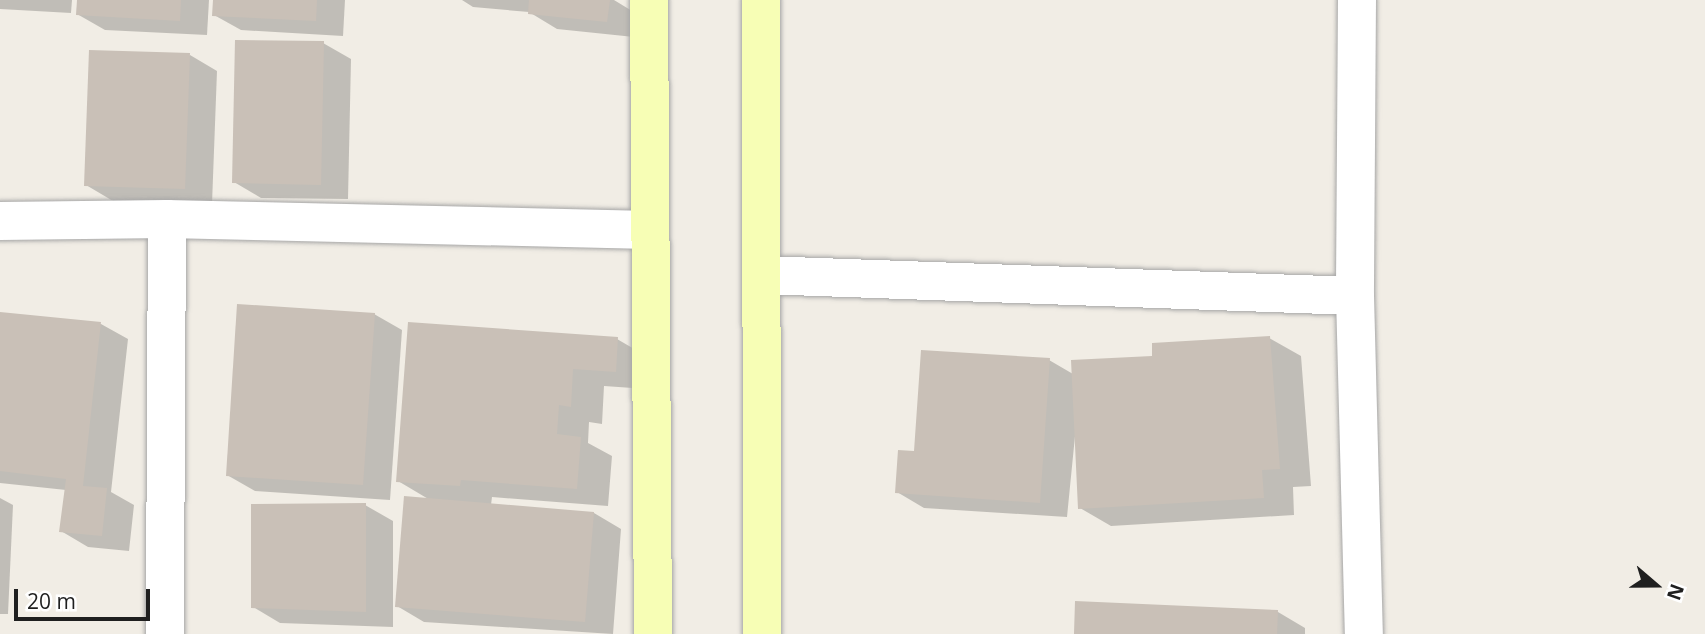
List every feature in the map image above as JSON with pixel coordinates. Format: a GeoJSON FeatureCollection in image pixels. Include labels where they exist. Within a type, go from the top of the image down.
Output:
{"type":"FeatureCollection","features":[{"type":"Feature","properties":{"kind":"street"},"geometry":{"type":"LineString","coordinates":[[649,0],[653,634]]}},
{"type":"Feature","properties":{"kind":"street"},"geometry":{"type":"LineString","coordinates":[[761,0],[762,634]]}},
{"type":"Feature","properties":{"kind":"street"},"geometry":{"type":"LineString","coordinates":[[1357,0],[1356,296],[1364,634]]}},
{"type":"Feature","properties":{"kind":"street"},"geometry":{"type":"LineString","coordinates":[[0,221],[167,219],[650,230]]}},
{"type":"Feature","properties":{"kind":"street"},"geometry":{"type":"LineString","coordinates":[[165,634],[167,219]]}},
{"type":"Feature","properties":{"kind":"street"},"geometry":{"type":"LineString","coordinates":[[762,275],[1356,296]]}},
{"type":"Feature","properties":{"kind":"building"},"geometry":{"type":"Polygon","coordinates":[[[77,0],[181,0],[180,21],[76,15],[77,0]]]}},
{"type":"Feature","properties":{"kind":"building"},"geometry":{"type":"Polygon","coordinates":[[[213,0],[317,0],[316,21],[212,16],[213,0]]]}},
{"type":"Feature","properties":{"kind":"building"},"geometry":{"type":"Polygon","coordinates":[[[529,0],[610,0],[607,22],[528,14],[529,0]]]}},
{"type":"Feature","properties":{"kind":"building"},"geometry":{"type":"Polygon","coordinates":[[[235,40],[324,41],[321,185],[232,183],[235,40]]]}},
{"type":"Feature","properties":{"kind":"building"},"geometry":{"type":"Polygon","coordinates":[[[89,50],[190,53],[185,189],[84,186],[89,50]]]}},
{"type":"Feature","properties":{"kind":"building"},"geometry":{"type":"Polygon","coordinates":[[[237,304],[375,313],[363,485],[226,476],[237,304]]]}},
{"type":"Feature","properties":{"kind":"building"},"geometry":{"type":"Polygon","coordinates":[[[0,312],[101,322],[83,486],[107,488],[102,536],[59,532],[66,479],[0,471],[0,312]]]}},
{"type":"Feature","properties":{"kind":"building"},"geometry":{"type":"Polygon","coordinates":[[[408,322],[618,337],[616,372],[573,369],[571,407],[559,405],[557,434],[581,437],[577,489],[461,480],[460,486],[396,482],[408,322]]]}},
{"type":"Feature","properties":{"kind":"building"},"geometry":{"type":"Polygon","coordinates":[[[1270,336],[1280,469],[1262,470],[1264,498],[1078,509],[1071,360],[1152,356],[1152,343],[1270,336]]]}},
{"type":"Feature","properties":{"kind":"building"},"geometry":{"type":"Polygon","coordinates":[[[921,350],[1050,358],[1040,503],[895,493],[898,450],[914,451],[921,350]]]}},
{"type":"Feature","properties":{"kind":"building"},"geometry":{"type":"Polygon","coordinates":[[[404,496],[594,512],[585,622],[395,607],[404,496]]]}},
{"type":"Feature","properties":{"kind":"building"},"geometry":{"type":"Polygon","coordinates":[[[366,503],[366,612],[251,608],[251,504],[366,503]]]}},
{"type":"Feature","properties":{"kind":"building"},"geometry":{"type":"Polygon","coordinates":[[[1075,601],[1278,610],[1277,634],[1074,634],[1075,601]]]}}]}
